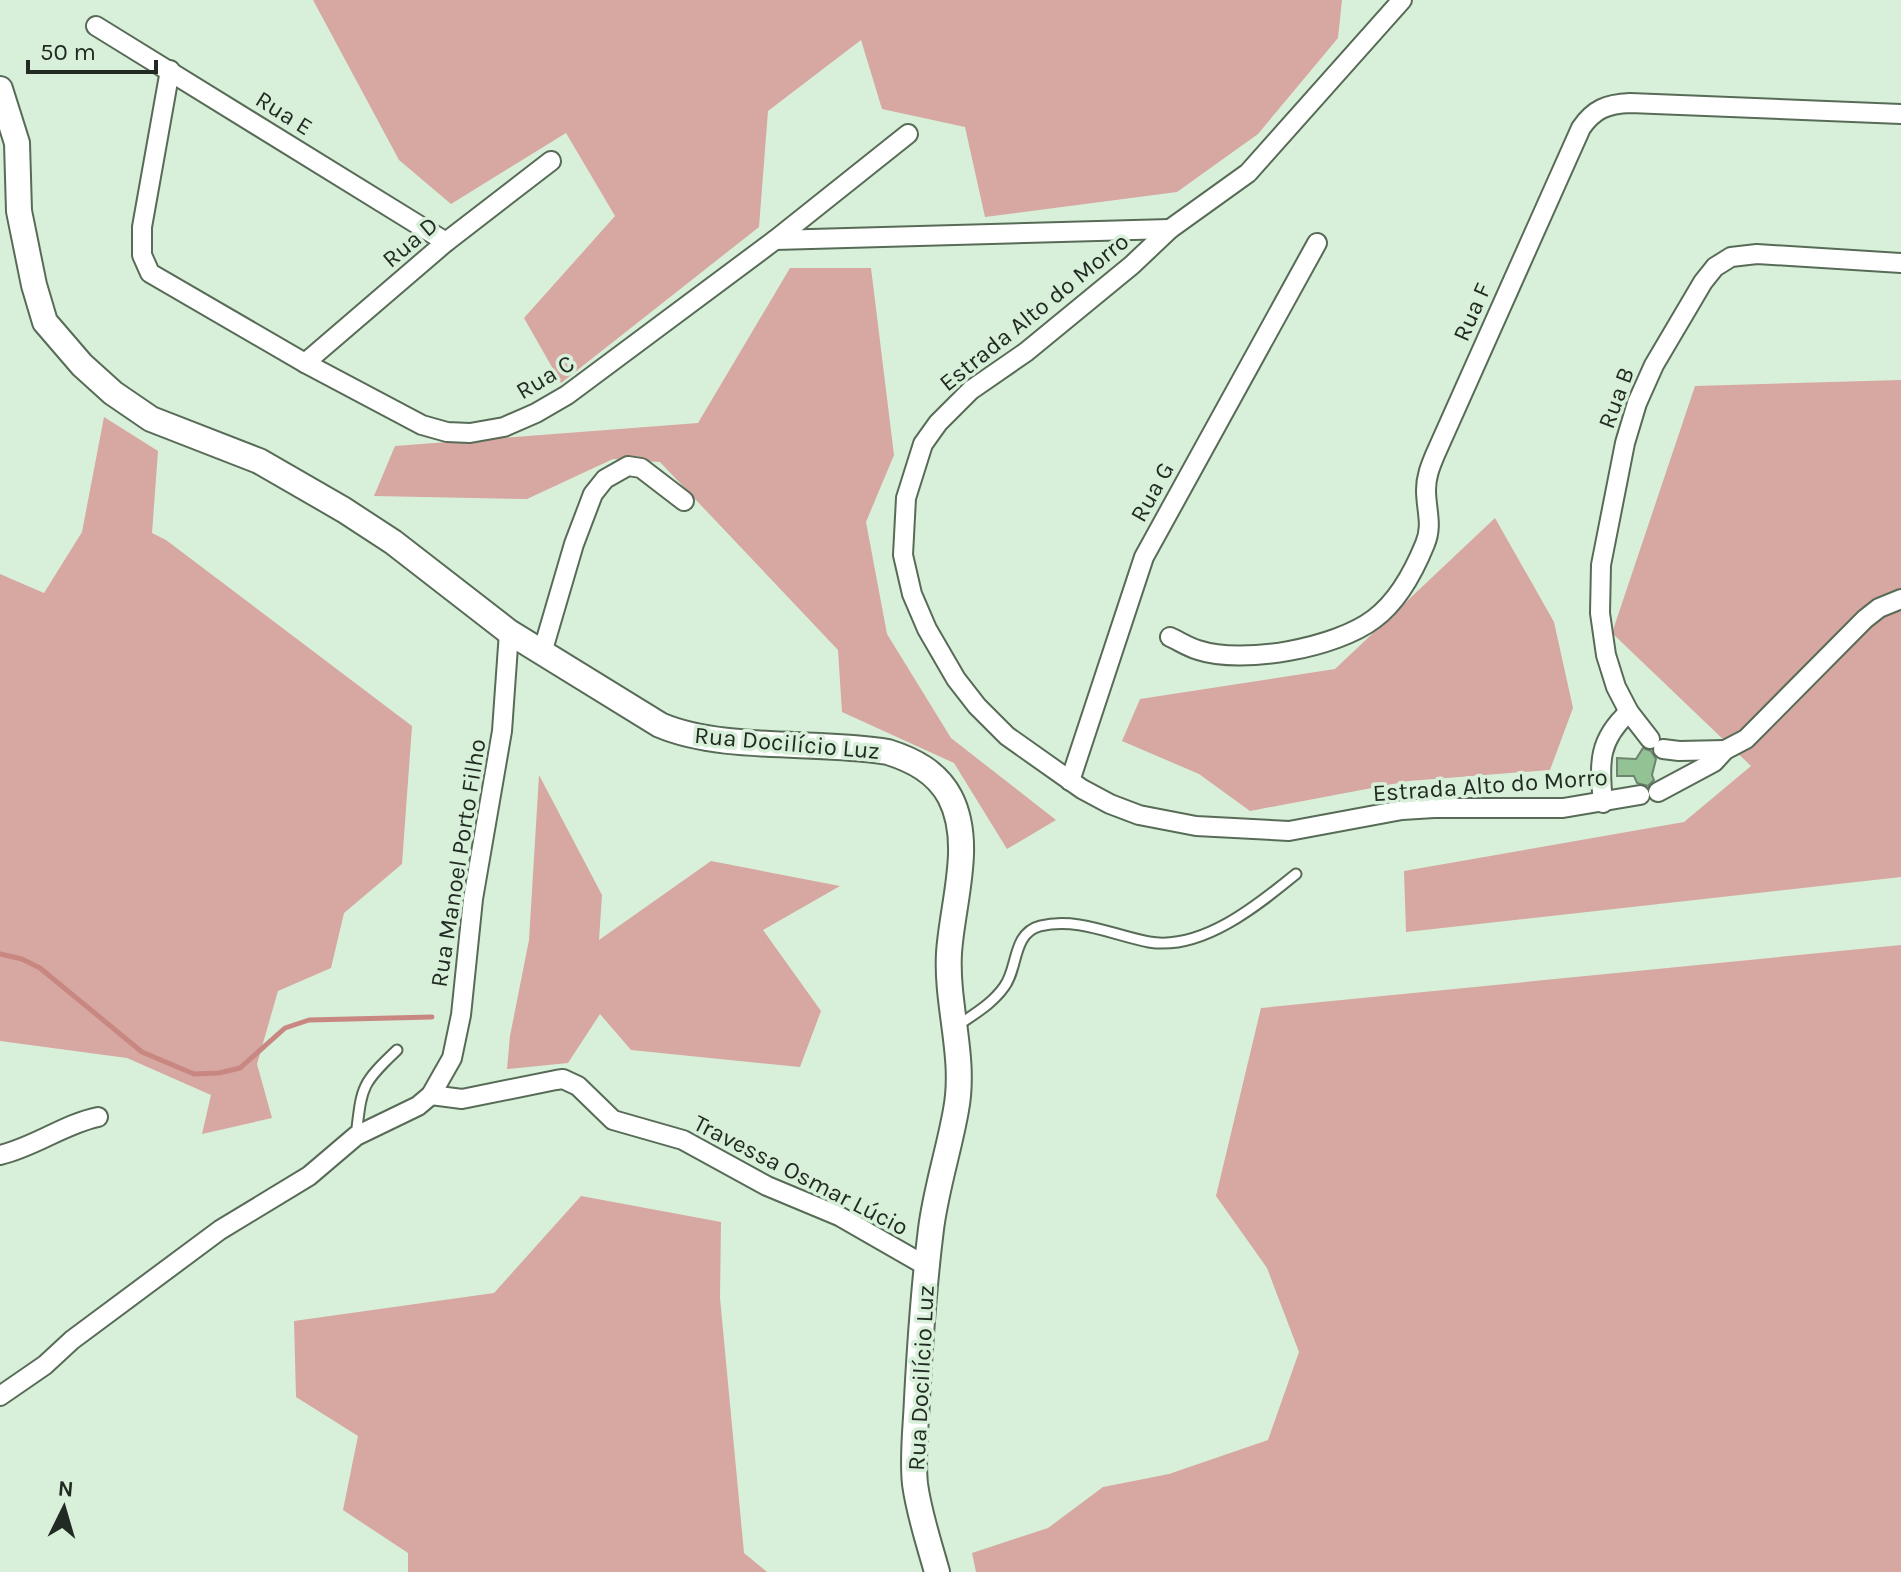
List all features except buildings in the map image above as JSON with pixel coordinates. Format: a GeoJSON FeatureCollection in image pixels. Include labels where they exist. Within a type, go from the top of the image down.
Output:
{"type":"FeatureCollection","features":[{"type":"Feature","properties":{"kind":"main road","name":"Rua Docilício Luz"},"geometry":{"type":"LineString","coordinates":[[0,89],[17,143],[19,211],[45,322],[82,365],[113,393],[151,419],[269,466],[344,510],[393,542],[509,632],[673,731],[730,740],[877,750],[914,761],[933,774],[950,797],[959,831],[958,885],[948,977],[958,1054],[957,1109],[931,1228],[918,1381],[914,1479],[937,1572]]}},
{"type":"Feature","properties":{"kind":"street","name":"Estrada Alto do Morro"},"geometry":{"type":"LineString","coordinates":[[1402,0],[1248,173],[1170,229],[1132,265],[1026,352],[971,390],[938,423],[923,444],[906,498],[903,555],[912,594],[939,652],[977,706],[1007,736],[1070,781],[1110,804],[1139,815],[1196,826],[1289,831],[1418,809],[1563,808],[1649,793],[1714,762],[1725,750],[1746,739],[1865,619],[1879,608],[1901,599]]}},
{"type":"Feature","properties":{"kind":"street","name":"Rua E"},"geometry":{"type":"LineString","coordinates":[[96,26],[446,242]]}},
{"type":"Feature","properties":{"kind":"street","name":"Rua C"},"geometry":{"type":"LineString","coordinates":[[170,70],[142,227],[142,255],[150,273],[305,363],[422,425],[447,432],[470,433],[504,427],[567,395],[775,240],[908,134]]}},
{"type":"Feature","properties":{"kind":"street","name":"Rua F"},"geometry":{"type":"LineString","coordinates":[[1170,637],[1197,650],[1222,655],[1246,656],[1280,651],[1332,639],[1354,630],[1374,619],[1395,598],[1419,558],[1430,531],[1427,474],[1581,128],[1591,113],[1611,104],[1630,103],[1901,114]]}},
{"type":"Feature","properties":{"kind":"street","name":"Rua D"},"geometry":{"type":"LineString","coordinates":[[305,363],[446,242],[551,161]]}},
{"type":"Feature","properties":{"kind":"street"},"geometry":{"type":"LineString","coordinates":[[775,240],[1170,229]]}},
{"type":"Feature","properties":{"kind":"street","name":"Rua G"},"geometry":{"type":"LineString","coordinates":[[1070,781],[1144,557],[1317,243]]}},
{"type":"Feature","properties":{"kind":"street","name":"Rua B"},"geometry":{"type":"LineString","coordinates":[[1725,750],[1679,751],[1656,744],[1629,712],[1616,687],[1606,655],[1600,613],[1601,565],[1625,443],[1637,403],[1654,365],[1703,282],[1715,267],[1731,257],[1757,254],[1901,263]]}},
{"type":"Feature","properties":{"kind":"street"},"geometry":{"type":"LineString","coordinates":[[542,653],[578,533],[593,494],[605,479],[628,466],[641,468],[684,501]]}},
{"type":"Feature","properties":{"kind":"street","name":"Rua Manoel Porto Filho"},"geometry":{"type":"LineString","coordinates":[[431,1095],[452,1058],[457,1039],[473,899],[502,731],[509,632]]}},
{"type":"Feature","properties":{"kind":"street"},"geometry":{"type":"LineString","coordinates":[[1603,803],[1600,765],[1604,744],[1613,726],[1629,712]]}},
{"type":"Feature","properties":{"kind":"street","name":"Travessa Osmar Lúcio"},"geometry":{"type":"LineString","coordinates":[[431,1095],[462,1099],[556,1080],[570,1080],[613,1120],[683,1140],[767,1186],[839,1216],[928,1267]]}},
{"type":"Feature","properties":{"kind":"street"},"geometry":{"type":"LineString","coordinates":[[0,1396],[220,1230],[329,1162],[356,1136],[418,1106],[431,1095]]}},
{"type":"Feature","properties":{"kind":"street"},"geometry":{"type":"LineString","coordinates":[[0,1155],[17,1151],[79,1122],[98,1117]]}},
{"type":"Feature","properties":{"kind":"lane"},"geometry":{"type":"LineString","coordinates":[[954,1028],[997,996],[1008,983],[1018,949],[1027,933],[1037,926],[1070,924],[1098,927],[1150,942],[1195,937],[1228,923],[1296,874]]}},
{"type":"Feature","properties":{"kind":"lane"},"geometry":{"type":"LineString","coordinates":[[356,1136],[363,1088],[397,1050]]}},
{"type":"Feature","properties":{"kind":"shaded area"},"geometry":{"type":"Polygon","coordinates":[[[313,0],[1342,0],[1338,38],[1258,134],[1177,192],[985,217],[965,127],[882,109],[861,40],[768,111],[759,227],[561,383],[524,318],[615,216],[566,133],[451,204],[399,160],[313,0]]]}},
{"type":"Feature","properties":{"kind":"shaded area"},"geometry":{"type":"Polygon","coordinates":[[[790,268],[871,268],[894,455],[866,522],[887,634],[951,738],[1056,820],[1007,849],[954,763],[842,712],[838,650],[660,462],[613,459],[527,499],[374,496],[395,446],[698,423],[790,268]]]}},
{"type":"Feature","properties":{"kind":"shaded area"},"geometry":{"type":"Polygon","coordinates":[[[1901,380],[1901,877],[1406,932],[1404,871],[1684,822],[1751,766],[1612,633],[1695,386],[1901,380]]]}},
{"type":"Feature","properties":{"kind":"shaded area"},"geometry":{"type":"Polygon","coordinates":[[[104,417],[158,451],[152,533],[166,540],[412,726],[402,864],[344,913],[331,968],[278,991],[257,1064],[272,1118],[202,1134],[211,1095],[127,1058],[0,1041],[0,574],[44,593],[82,532],[104,417]]]}},
{"type":"Feature","properties":{"kind":"shaded area"},"geometry":{"type":"Polygon","coordinates":[[[1495,518],[1554,622],[1573,708],[1550,770],[1409,781],[1250,811],[1199,774],[1122,741],[1140,699],[1335,669],[1495,518]]]}},
{"type":"Feature","properties":{"kind":"shaded area"},"geometry":{"type":"Polygon","coordinates":[[[539,775],[602,895],[599,940],[711,861],[840,886],[763,930],[821,1011],[800,1067],[631,1050],[600,1014],[568,1063],[507,1069],[510,1036],[529,940],[539,775]]]}},
{"type":"Feature","properties":{"kind":"shaded area"},"geometry":{"type":"Polygon","coordinates":[[[1901,945],[1901,1572],[976,1572],[972,1553],[1048,1528],[1103,1487],[1169,1474],[1268,1440],[1299,1352],[1267,1268],[1216,1196],[1261,1008],[1901,945]]]}},
{"type":"Feature","properties":{"kind":"shaded area"},"geometry":{"type":"Polygon","coordinates":[[[581,1196],[721,1222],[720,1298],[744,1553],[767,1572],[408,1572],[408,1553],[343,1510],[358,1436],[296,1397],[294,1321],[494,1293],[581,1196]]]}},
{"type":"Feature","properties":{"kind":"waterway"},"geometry":{"type":"LineString","coordinates":[[0,954],[22,959],[40,968],[142,1052],[194,1074],[240,1068],[285,1028],[309,1020],[432,1017]]}}]}
